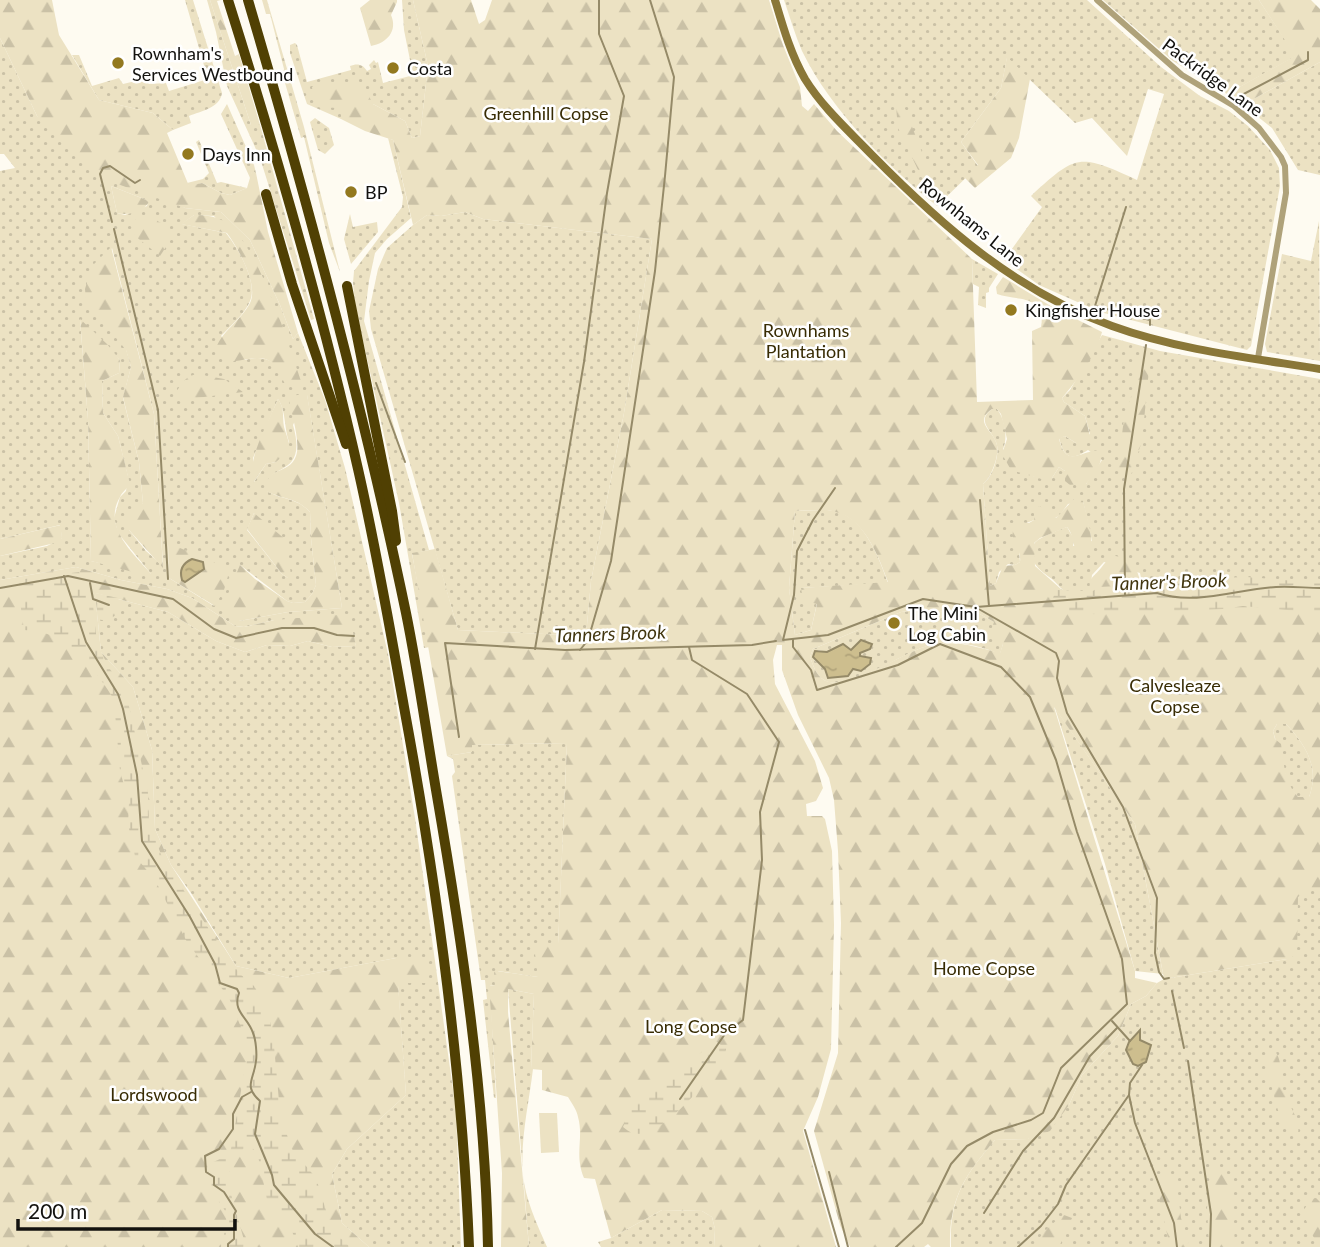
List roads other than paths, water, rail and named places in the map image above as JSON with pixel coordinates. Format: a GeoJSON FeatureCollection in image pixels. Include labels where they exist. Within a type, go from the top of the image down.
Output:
{"type":"FeatureCollection","features":[{"type":"Feature","properties":{"kind":"highway"},"geometry":{"type":"LineString","coordinates":[[228,0],[264,113],[314,288],[380,573],[431,859],[451,1012],[466,1169],[470,1247]]}},
{"type":"Feature","properties":{"kind":"highway"},"geometry":{"type":"LineString","coordinates":[[248,0],[302,183],[335,309],[406,617],[445,838],[467,984],[487,1185],[488,1247]]}},
{"type":"Feature","properties":{"kind":"highway"},"geometry":{"type":"LineString","coordinates":[[266,194],[322,375],[344,440],[358,469]]}},
{"type":"Feature","properties":{"kind":"highway"},"geometry":{"type":"LineString","coordinates":[[346,286],[392,511],[406,617]]}},
{"type":"Feature","properties":{"kind":"street","name":"Rownhams Lane"},"geometry":{"type":"LineString","coordinates":[[775,0],[794,55],[806,80],[820,100],[916,200],[986,258],[1042,294],[1115,327],[1187,346],[1320,369]]}},
{"type":"Feature","properties":{"kind":"street","name":"Packridge Lane"},"geometry":{"type":"LineString","coordinates":[[1097,0],[1181,75],[1247,116],[1281,157],[1285,166],[1286,193],[1258,358]]}},
{"type":"Feature","properties":{"kind":"water"},"geometry":{"type":"Polygon","coordinates":[[[192,559],[203,562],[204,569],[185,582],[182,580],[181,570],[192,559]]]}},
{"type":"Feature","properties":{"kind":"water"},"geometry":{"type":"Polygon","coordinates":[[[861,640],[872,644],[870,649],[860,653],[860,656],[871,658],[870,664],[861,671],[853,669],[848,676],[828,678],[825,669],[813,657],[815,651],[827,652],[843,644],[851,650],[861,640]]]}},
{"type":"Feature","properties":{"kind":"water"},"geometry":{"type":"Polygon","coordinates":[[[1140,1030],[1140,1040],[1151,1045],[1146,1062],[1138,1066],[1133,1064],[1126,1050],[1129,1042],[1140,1030]]]}},
{"type":"Feature","properties":{"kind":"waterway"},"geometry":{"type":"LineString","coordinates":[[535,649],[584,362],[607,193],[624,96],[599,34],[599,0]]}},
{"type":"Feature","properties":{"kind":"waterway"},"geometry":{"type":"LineString","coordinates":[[580,650],[588,640],[611,561],[655,271],[674,77],[650,0]]}},
{"type":"Feature","properties":{"kind":"waterway"},"geometry":{"type":"LineString","coordinates":[[1238,97],[1308,60],[1308,52]]}},
{"type":"Feature","properties":{"kind":"waterway"},"geometry":{"type":"LineString","coordinates":[[112,222],[100,174],[103,168],[110,166],[135,183],[140,180]]}},
{"type":"Feature","properties":{"kind":"waterway"},"geometry":{"type":"LineString","coordinates":[[1126,207],[1095,306],[1150,320],[1150,325]]}},
{"type":"Feature","properties":{"kind":"waterway"},"geometry":{"type":"LineString","coordinates":[[114,229],[158,410],[168,579]]}},
{"type":"Feature","properties":{"kind":"waterway","name":"Tanner's Brook"},"geometry":{"type":"LineString","coordinates":[[1125,595],[1124,489],[1146,345]]}},
{"type":"Feature","properties":{"kind":"waterway"},"geometry":{"type":"LineString","coordinates":[[376,383],[405,462]]}},
{"type":"Feature","properties":{"kind":"waterway","name":"Tanners Brook"},"geometry":{"type":"LineString","coordinates":[[835,488],[813,520],[797,551],[794,595],[783,640],[828,635],[923,599],[976,607],[1157,593],[1187,598],[1261,588],[1320,588]]}},
{"type":"Feature","properties":{"kind":"waterway"},"geometry":{"type":"LineString","coordinates":[[980,500],[989,606]]}},
{"type":"Feature","properties":{"kind":"waterway"},"geometry":{"type":"LineString","coordinates":[[64,576],[86,642],[118,694],[123,709],[137,775],[142,841],[190,917],[215,964],[220,983],[237,989],[239,1010],[251,1027],[256,1047],[251,1087],[260,1101],[255,1134],[274,1185],[315,1234],[333,1247]]}},
{"type":"Feature","properties":{"kind":"waterway","name":"Tanners Brook"},"geometry":{"type":"LineString","coordinates":[[0,588],[68,576],[173,599],[214,629],[236,638],[282,628],[314,628],[337,635],[354,636]]}},
{"type":"Feature","properties":{"kind":"waterway"},"geometry":{"type":"LineString","coordinates":[[90,583],[93,599],[109,605]]}},
{"type":"Feature","properties":{"kind":"waterway"},"geometry":{"type":"LineString","coordinates":[[977,608],[1056,653],[1059,661],[1057,678],[1067,713],[1123,807],[1157,898],[1155,953],[1159,972],[1164,979],[1169,978]]}},
{"type":"Feature","properties":{"kind":"waterway"},"geometry":{"type":"LineString","coordinates":[[793,639],[793,647],[811,670],[817,690],[898,665],[940,644],[1001,667],[1030,697],[1056,760],[1077,832],[1122,959],[1127,1004],[1061,1068],[1043,1113],[1031,1120],[993,1132],[967,1146],[951,1164],[922,1223],[896,1247]]}},
{"type":"Feature","properties":{"kind":"waterway","name":"Tanners Brook"},"geometry":{"type":"LineString","coordinates":[[459,737],[445,643],[565,650],[752,645],[776,641]]}},
{"type":"Feature","properties":{"kind":"waterway"},"geometry":{"type":"LineString","coordinates":[[680,1099],[725,1034],[743,1020],[762,860],[760,812],[779,742],[747,694],[692,660],[689,647]]}},
{"type":"Feature","properties":{"kind":"waterway"},"geometry":{"type":"LineString","coordinates":[[1172,991],[1184,1048]]}},
{"type":"Feature","properties":{"kind":"waterway"},"geometry":{"type":"LineString","coordinates":[[1112,1021],[1130,1041]]}},
{"type":"Feature","properties":{"kind":"waterway"},"geometry":{"type":"LineString","coordinates":[[984,1213],[1023,1151],[1054,1118],[1090,1056],[1117,1028]]}},
{"type":"Feature","properties":{"kind":"waterway"},"geometry":{"type":"LineString","coordinates":[[1188,1061],[1211,1214],[1210,1247]]}},
{"type":"Feature","properties":{"kind":"waterway"},"geometry":{"type":"LineString","coordinates":[[1018,1247],[1041,1226],[1058,1204],[1066,1185],[1129,1095],[1130,1083],[1142,1065]]}},
{"type":"Feature","properties":{"kind":"waterway"},"geometry":{"type":"LineString","coordinates":[[228,1247],[234,1239],[236,1211],[224,1192],[214,1185],[214,1177],[206,1172],[205,1156],[219,1149],[233,1129],[233,1114],[242,1097],[251,1092]]}},
{"type":"Feature","properties":{"kind":"waterway"},"geometry":{"type":"LineString","coordinates":[[1129,1095],[1135,1123],[1174,1223],[1177,1247]]}},
{"type":"Feature","properties":{"kind":"waterway"},"geometry":{"type":"LineString","coordinates":[[805,1130],[839,1247]]}},
{"type":"Feature","properties":{"kind":"waterway"},"geometry":{"type":"LineString","coordinates":[[829,1172],[848,1247]]}},
{"type":"Feature","properties":{"kind":"place","name":"Rownham's Services Westbound"},"geometry":{"type":"Point","coordinates":[118,63]}},
{"type":"Feature","properties":{"kind":"place","name":"Costa"},"geometry":{"type":"Point","coordinates":[393,68]}},
{"type":"Feature","properties":{"kind":"place","name":"Days Inn"},"geometry":{"type":"Point","coordinates":[188,154]}},
{"type":"Feature","properties":{"kind":"place","name":"BP"},"geometry":{"type":"Point","coordinates":[351,192]}},
{"type":"Feature","properties":{"kind":"place","name":"Kingfisher House"},"geometry":{"type":"Point","coordinates":[1011,310]}},
{"type":"Feature","properties":{"kind":"place","name":"The Mini Log Cabin"},"geometry":{"type":"Point","coordinates":[894,623]}},
{"type":"Feature","properties":{"kind":"park label","name":"Greenhill Copse"},"geometry":{"type":"Point","coordinates":[546,113]}},
{"type":"Feature","properties":{"kind":"park label","name":"Rownhams Plantation"},"geometry":{"type":"Point","coordinates":[806,340]}},
{"type":"Feature","properties":{"kind":"park label","name":"Calvesleaze Copse"},"geometry":{"type":"Point","coordinates":[1175,695]}},
{"type":"Feature","properties":{"kind":"park label","name":"Home Copse"},"geometry":{"type":"Point","coordinates":[984,968]}},
{"type":"Feature","properties":{"kind":"park label","name":"Long Copse"},"geometry":{"type":"Point","coordinates":[691,1026]}},
{"type":"Feature","properties":{"kind":"park label","name":"Lordswood"},"geometry":{"type":"Point","coordinates":[154,1094]}}]}
